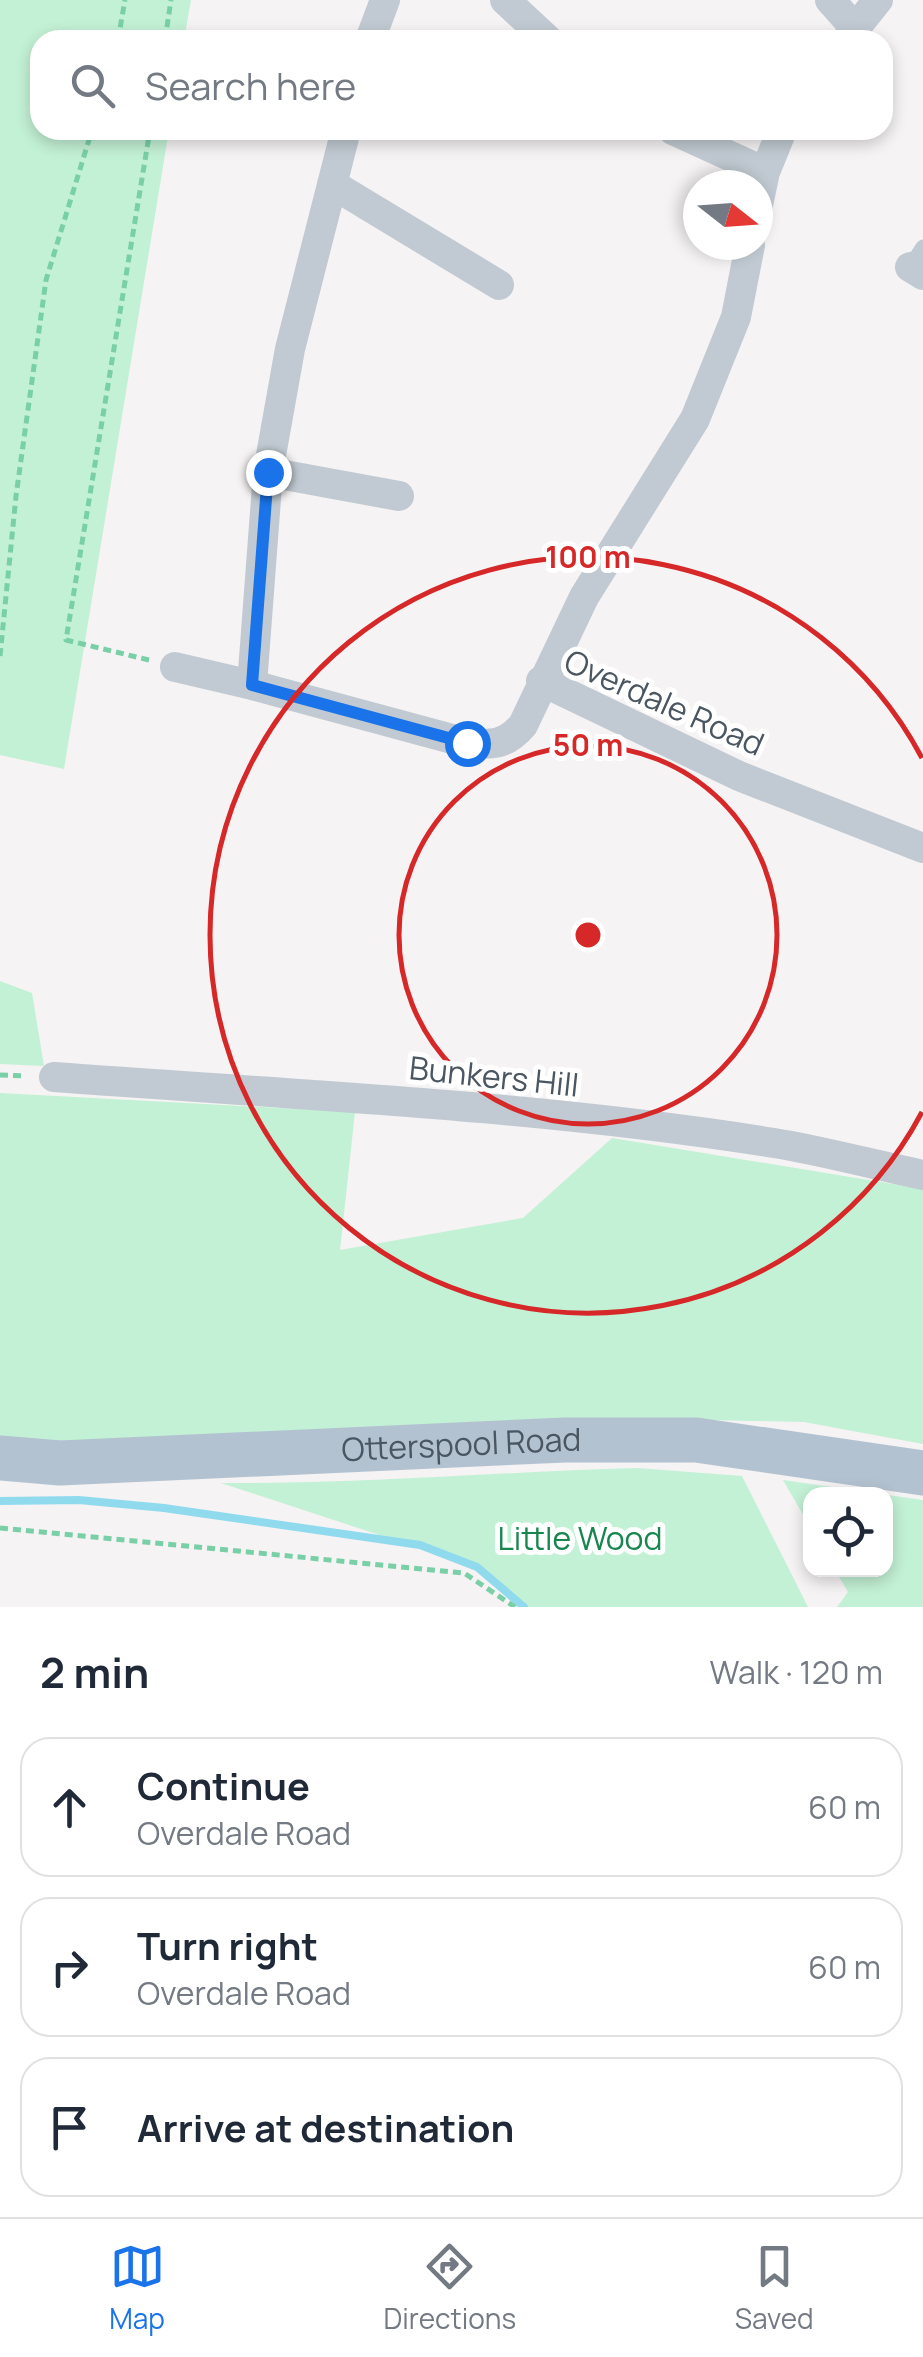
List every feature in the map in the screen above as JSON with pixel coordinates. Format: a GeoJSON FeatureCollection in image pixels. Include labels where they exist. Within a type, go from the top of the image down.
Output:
{"type":"FeatureCollection","features":[{"type":"Feature","properties":{"kind":"main road","name":"Otterspool Road"},"geometry":{"type":"LineString","coordinates":[[0,1458],[60,1463],[565,1440],[696,1440],[923,1472]]}},
{"type":"Feature","properties":{"kind":"street"},"geometry":{"type":"LineString","coordinates":[[374,30],[385,0]]}},
{"type":"Feature","properties":{"kind":"street"},"geometry":{"type":"LineString","coordinates":[[506,0],[538,30]]}},
{"type":"Feature","properties":{"kind":"street"},"geometry":{"type":"LineString","coordinates":[[830,0],[848,30]]}},
{"type":"Feature","properties":{"kind":"street"},"geometry":{"type":"LineString","coordinates":[[853,30],[878,0]]}},
{"type":"Feature","properties":{"kind":"street"},"geometry":{"type":"LineString","coordinates":[[252,685],[268,472],[290,349],[343,140]]}},
{"type":"Feature","properties":{"kind":"street"},"geometry":{"type":"LineString","coordinates":[[695,140],[760,170]]}},
{"type":"Feature","properties":{"kind":"street"},"geometry":{"type":"LineString","coordinates":[[765,170],[778,140]]}},
{"type":"Feature","properties":{"kind":"street"},"geometry":{"type":"LineString","coordinates":[[332,184],[499,285]]}},
{"type":"Feature","properties":{"kind":"street"},"geometry":{"type":"LineString","coordinates":[[542,682],[584,598],[695,419],[736,317],[747,260]]}},
{"type":"Feature","properties":{"kind":"street"},"geometry":{"type":"LineString","coordinates":[[268,472],[399,496]]}},
{"type":"Feature","properties":{"kind":"street","name":"Overdale Road"},"geometry":{"type":"LineString","coordinates":[[174,666],[467,743],[493,745],[509,740],[524,724],[542,682],[739,776],[923,848]]}},
{"type":"Feature","properties":{"kind":"street","name":"Bunkers Hill"},"geometry":{"type":"LineString","coordinates":[[54,1077],[592,1122],[776,1143],[923,1176]]}},
{"type":"Feature","properties":{"kind":"path"},"geometry":{"type":"LineString","coordinates":[[120,30],[125,0]]}},
{"type":"Feature","properties":{"kind":"path"},"geometry":{"type":"LineString","coordinates":[[166,30],[171,0]]}},
{"type":"Feature","properties":{"kind":"path"},"geometry":{"type":"LineString","coordinates":[[0,656],[16,496],[46,280],[89,140]]}},
{"type":"Feature","properties":{"kind":"path"},"geometry":{"type":"LineString","coordinates":[[148,140],[66,640],[174,666]]}},
{"type":"Feature","properties":{"kind":"path"},"geometry":{"type":"LineString","coordinates":[[0,1528],[464,1573],[516,1607]]}},
{"type":"Feature","properties":{"kind":"green space"},"geometry":{"type":"Polygon","coordinates":[[[0,0],[191,0],[186,30],[30,30],[30,140],[167,140],[64,769],[0,755],[0,0]]]}},
{"type":"Feature","properties":{"kind":"green space"},"geometry":{"type":"Polygon","coordinates":[[[0,981],[32,993],[44,1066],[0,1064],[0,981]]]}},
{"type":"Feature","properties":{"kind":"green space"},"geometry":{"type":"Polygon","coordinates":[[[0,1093],[355,1112],[340,1250],[523,1218],[612,1138],[923,1189],[923,1444],[804,1422],[616,1418],[94,1447],[0,1441],[0,1093]]]}},
{"type":"Feature","properties":{"kind":"green space","name":"Little Wood"},"geometry":{"type":"Polygon","coordinates":[[[637,1468],[742,1476],[808,1607],[524,1607],[477,1567],[221,1483],[325,1482],[637,1468]]]}},
{"type":"Feature","properties":{"kind":"green space"},"geometry":{"type":"Polygon","coordinates":[[[783,1480],[832,1487],[803,1487],[803,1515],[783,1480]]]}},
{"type":"Feature","properties":{"kind":"green space"},"geometry":{"type":"Polygon","coordinates":[[[893,1496],[923,1500],[923,1607],[837,1607],[848,1592],[839,1577],[893,1577],[893,1496]]]}},
{"type":"Feature","properties":{"kind":"waterway"},"geometry":{"type":"LineString","coordinates":[[0,1501],[79,1500],[164,1508],[420,1545],[477,1567],[524,1607]]}},
{"type":"Feature","properties":{"kind":"route"},"geometry":{"type":"LineString","coordinates":[[268,472],[252,685],[467,743]]}}]}
